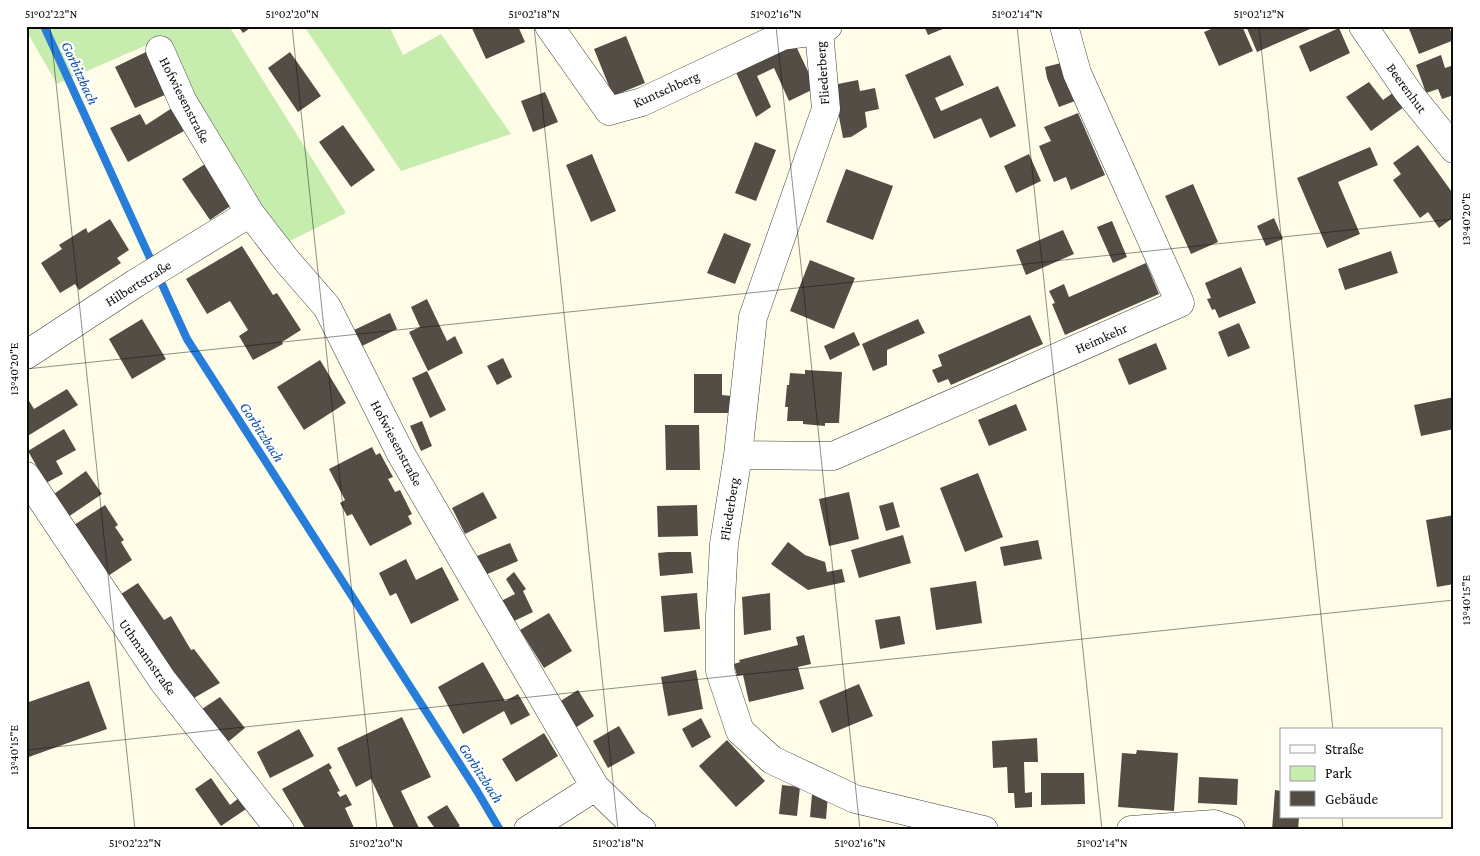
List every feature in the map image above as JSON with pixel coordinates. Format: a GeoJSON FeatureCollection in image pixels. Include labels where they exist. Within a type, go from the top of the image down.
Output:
{"type":"FeatureCollection","features":[{"type":"Feature","properties":{"kind":"street","name":"Kuntschberg"},"geometry":{"type":"LineString","coordinates":[[549,26],[610,111],[642,102],[782,36],[820,28]]}},
{"type":"Feature","properties":{"kind":"street","name":"Heimkehr"},"geometry":{"type":"LineString","coordinates":[[738,455],[833,456],[1180,303],[1078,73],[1064,26]]}},
{"type":"Feature","properties":{"kind":"street","name":"Beerenhut"},"geometry":{"type":"LineString","coordinates":[[1363,26],[1408,92],[1454,149]]}},
{"type":"Feature","properties":{"kind":"street","name":"Fliederberg"},"geometry":{"type":"LineString","coordinates":[[820,28],[826,109],[753,317],[738,455],[724,544],[720,616],[720,670],[740,731],[772,760],[855,799],[984,830]]}},
{"type":"Feature","properties":{"kind":"street","name":"Hofwiesenstraße"},"geometry":{"type":"LineString","coordinates":[[160,50],[184,102],[250,213],[287,261],[327,307],[401,454],[595,787],[631,822],[642,830]]}},
{"type":"Feature","properties":{"kind":"street","name":"Hilbertstraße"},"geometry":{"type":"LineString","coordinates":[[26,355],[136,283],[250,213]]}},
{"type":"Feature","properties":{"kind":"street","name":"Uthmannstraße"},"geometry":{"type":"LineString","coordinates":[[26,476],[163,681],[280,830]]}},
{"type":"Feature","properties":{"kind":"street"},"geometry":{"type":"LineString","coordinates":[[528,830],[595,787]]}},
{"type":"Feature","properties":{"kind":"street"},"geometry":{"type":"LineString","coordinates":[[1131,830],[1214,824],[1231,830]]}},
{"type":"Feature","properties":{"kind":"green space"},"geometry":{"type":"Polygon","coordinates":[[[26,26],[229,26],[346,213],[286,243],[149,44],[57,84],[26,30],[26,26]]]}},
{"type":"Feature","properties":{"kind":"green space"},"geometry":{"type":"Polygon","coordinates":[[[304,26],[389,26],[403,55],[441,34],[511,134],[401,171],[304,26]]]}},
{"type":"Feature","properties":{"kind":"building"},"geometry":{"type":"Polygon","coordinates":[[[238,26],[253,26],[243,33],[238,26]]]}},
{"type":"Feature","properties":{"kind":"building"},"geometry":{"type":"Polygon","coordinates":[[[471,26],[518,26],[525,42],[486,59],[471,26]]]}},
{"type":"Feature","properties":{"kind":"building"},"geometry":{"type":"Polygon","coordinates":[[[924,26],[950,26],[928,35],[924,26]]]}},
{"type":"Feature","properties":{"kind":"building"},"geometry":{"type":"Polygon","coordinates":[[[1218,26],[1242,26],[1253,51],[1219,66],[1204,32],[1218,26]]]}},
{"type":"Feature","properties":{"kind":"building"},"geometry":{"type":"Polygon","coordinates":[[[1246,26],[1317,26],[1257,52],[1246,26]]]}},
{"type":"Feature","properties":{"kind":"building"},"geometry":{"type":"Polygon","coordinates":[[[1408,26],[1449,26],[1454,40],[1419,54],[1408,26]]]}},
{"type":"Feature","properties":{"kind":"building"},"geometry":{"type":"Polygon","coordinates":[[[1339,28],[1350,53],[1310,72],[1299,46],[1339,28]]]}},
{"type":"Feature","properties":{"kind":"building"},"geometry":{"type":"Polygon","coordinates":[[[626,36],[645,83],[613,96],[594,49],[626,36]]]}},
{"type":"Feature","properties":{"kind":"building"},"geometry":{"type":"Polygon","coordinates":[[[794,42],[816,88],[789,101],[774,68],[757,76],[771,107],[756,117],[735,70],[794,42]]]}},
{"type":"Feature","properties":{"kind":"building"},"geometry":{"type":"Polygon","coordinates":[[[148,51],[167,94],[135,108],[115,67],[148,51]]]}},
{"type":"Feature","properties":{"kind":"building"},"geometry":{"type":"Polygon","coordinates":[[[290,52],[321,96],[298,112],[268,68],[290,52]]]}},
{"type":"Feature","properties":{"kind":"building"},"geometry":{"type":"Polygon","coordinates":[[[950,55],[964,85],[935,98],[941,111],[998,86],[1016,126],[990,138],[981,118],[934,139],[905,75],[950,55]]]}},
{"type":"Feature","properties":{"kind":"building"},"geometry":{"type":"Polygon","coordinates":[[[1441,55],[1445,68],[1454,65],[1454,95],[1442,99],[1438,89],[1426,93],[1416,65],[1441,55]]]}},
{"type":"Feature","properties":{"kind":"building"},"geometry":{"type":"Polygon","coordinates":[[[1061,63],[1075,101],[1059,107],[1047,78],[1045,67],[1061,63]]]}},
{"type":"Feature","properties":{"kind":"building"},"geometry":{"type":"Polygon","coordinates":[[[858,80],[860,91],[875,88],[879,109],[865,112],[867,127],[851,137],[843,138],[833,85],[858,80]]]}},
{"type":"Feature","properties":{"kind":"building"},"geometry":{"type":"Polygon","coordinates":[[[1369,82],[1383,100],[1394,92],[1404,107],[1371,131],[1346,97],[1369,82]]]}},
{"type":"Feature","properties":{"kind":"building"},"geometry":{"type":"Polygon","coordinates":[[[545,92],[558,122],[533,132],[521,101],[545,92]]]}},
{"type":"Feature","properties":{"kind":"building"},"geometry":{"type":"Polygon","coordinates":[[[172,108],[184,131],[128,162],[110,128],[140,114],[146,125],[172,108]]]}},
{"type":"Feature","properties":{"kind":"building"},"geometry":{"type":"Polygon","coordinates":[[[1078,113],[1105,175],[1071,190],[1066,177],[1054,182],[1039,146],[1051,141],[1044,127],[1078,113]]]}},
{"type":"Feature","properties":{"kind":"building"},"geometry":{"type":"Polygon","coordinates":[[[343,125],[375,170],[351,187],[319,142],[343,125]]]}},
{"type":"Feature","properties":{"kind":"building"},"geometry":{"type":"Polygon","coordinates":[[[755,142],[776,150],[756,201],[735,193],[755,142]]]}},
{"type":"Feature","properties":{"kind":"building"},"geometry":{"type":"Polygon","coordinates":[[[1418,145],[1454,195],[1454,217],[1439,228],[1428,212],[1420,218],[1393,180],[1401,174],[1393,163],[1418,145]]]}},
{"type":"Feature","properties":{"kind":"building"},"geometry":{"type":"Polygon","coordinates":[[[1370,147],[1378,165],[1338,182],[1360,234],[1327,248],[1297,178],[1370,147]]]}},
{"type":"Feature","properties":{"kind":"building"},"geometry":{"type":"Polygon","coordinates":[[[592,154],[616,211],[591,222],[566,165],[592,154]]]}},
{"type":"Feature","properties":{"kind":"building"},"geometry":{"type":"Polygon","coordinates":[[[1029,154],[1041,181],[1016,193],[1004,166],[1029,154]]]}},
{"type":"Feature","properties":{"kind":"building"},"geometry":{"type":"Polygon","coordinates":[[[205,164],[232,205],[210,220],[182,179],[205,164]]]}},
{"type":"Feature","properties":{"kind":"building"},"geometry":{"type":"Polygon","coordinates":[[[846,169],[893,186],[873,240],[826,222],[846,169]]]}},
{"type":"Feature","properties":{"kind":"building"},"geometry":{"type":"Polygon","coordinates":[[[1193,184],[1218,242],[1191,254],[1165,196],[1193,184]]]}},
{"type":"Feature","properties":{"kind":"building"},"geometry":{"type":"Polygon","coordinates":[[[1274,218],[1283,239],[1266,246],[1257,226],[1274,218]]]}},
{"type":"Feature","properties":{"kind":"building"},"geometry":{"type":"Polygon","coordinates":[[[110,219],[129,250],[117,258],[121,263],[79,290],[75,284],[60,293],[41,263],[62,249],[59,245],[86,228],[88,233],[110,219]]]}},
{"type":"Feature","properties":{"kind":"building"},"geometry":{"type":"Polygon","coordinates":[[[1112,221],[1127,257],[1113,263],[1097,227],[1112,221]]]}},
{"type":"Feature","properties":{"kind":"building"},"geometry":{"type":"Polygon","coordinates":[[[1063,230],[1074,254],[1026,275],[1016,250],[1063,230]]]}},
{"type":"Feature","properties":{"kind":"building"},"geometry":{"type":"Polygon","coordinates":[[[724,233],[751,244],[735,284],[707,273],[724,233]]]}},
{"type":"Feature","properties":{"kind":"building"},"geometry":{"type":"Polygon","coordinates":[[[242,246],[273,295],[277,293],[301,330],[282,342],[283,344],[253,360],[239,336],[248,330],[230,301],[207,314],[186,279],[242,246]]]}},
{"type":"Feature","properties":{"kind":"building"},"geometry":{"type":"Polygon","coordinates":[[[1391,251],[1398,273],[1345,290],[1338,269],[1391,251]]]}},
{"type":"Feature","properties":{"kind":"building"},"geometry":{"type":"Polygon","coordinates":[[[810,260],[855,278],[834,329],[790,311],[810,260]]]}},
{"type":"Feature","properties":{"kind":"building"},"geometry":{"type":"Polygon","coordinates":[[[1146,263],[1159,294],[1065,335],[1052,304],[1055,303],[1049,291],[1064,284],[1069,297],[1146,263]]]}},
{"type":"Feature","properties":{"kind":"building"},"geometry":{"type":"Polygon","coordinates":[[[1241,267],[1256,303],[1219,318],[1215,309],[1212,310],[1207,299],[1211,298],[1205,283],[1241,267]]]}},
{"type":"Feature","properties":{"kind":"building"},"geometry":{"type":"Polygon","coordinates":[[[427,299],[447,341],[455,336],[463,353],[428,371],[409,332],[420,327],[411,307],[427,299]]]}},
{"type":"Feature","properties":{"kind":"building"},"geometry":{"type":"Polygon","coordinates":[[[390,313],[397,329],[362,346],[354,330],[390,313]]]}},
{"type":"Feature","properties":{"kind":"building"},"geometry":{"type":"Polygon","coordinates":[[[1030,315],[1043,344],[951,385],[948,379],[938,383],[932,370],[942,366],[938,355],[1030,315]]]}},
{"type":"Feature","properties":{"kind":"building"},"geometry":{"type":"Polygon","coordinates":[[[142,319],[166,359],[132,379],[109,339],[142,319]]]}},
{"type":"Feature","properties":{"kind":"building"},"geometry":{"type":"Polygon","coordinates":[[[918,319],[925,333],[887,350],[887,365],[873,371],[862,344],[918,319]]]}},
{"type":"Feature","properties":{"kind":"building"},"geometry":{"type":"Polygon","coordinates":[[[1239,323],[1250,348],[1228,357],[1218,332],[1239,323]]]}},
{"type":"Feature","properties":{"kind":"building"},"geometry":{"type":"Polygon","coordinates":[[[854,332],[860,345],[830,360],[824,346],[854,332]]]}},
{"type":"Feature","properties":{"kind":"building"},"geometry":{"type":"Polygon","coordinates":[[[1156,343],[1167,369],[1129,385],[1118,359],[1156,343]]]}},
{"type":"Feature","properties":{"kind":"building"},"geometry":{"type":"Polygon","coordinates":[[[503,358],[512,377],[497,385],[487,366],[503,358]]]}},
{"type":"Feature","properties":{"kind":"building"},"geometry":{"type":"Polygon","coordinates":[[[320,360],[346,403],[304,430],[277,387],[320,360]]]}},
{"type":"Feature","properties":{"kind":"building"},"geometry":{"type":"Polygon","coordinates":[[[805,370],[842,372],[839,423],[825,423],[825,426],[803,424],[803,421],[787,421],[788,407],[785,407],[790,373],[805,374],[805,370]]]}},
{"type":"Feature","properties":{"kind":"building"},"geometry":{"type":"Polygon","coordinates":[[[427,371],[446,410],[430,418],[412,378],[427,371]]]}},
{"type":"Feature","properties":{"kind":"building"},"geometry":{"type":"Polygon","coordinates":[[[694,374],[722,374],[722,395],[732,396],[733,413],[694,413],[694,374]]]}},
{"type":"Feature","properties":{"kind":"building"},"geometry":{"type":"Polygon","coordinates":[[[67,389],[78,405],[26,437],[26,396],[34,409],[67,389]]]}},
{"type":"Feature","properties":{"kind":"building"},"geometry":{"type":"Polygon","coordinates":[[[1454,397],[1454,429],[1421,436],[1414,405],[1454,397]]]}},
{"type":"Feature","properties":{"kind":"building"},"geometry":{"type":"Polygon","coordinates":[[[1016,404],[1027,430],[989,446],[978,420],[1016,404]]]}},
{"type":"Feature","properties":{"kind":"building"},"geometry":{"type":"Polygon","coordinates":[[[422,421],[432,446],[421,451],[410,426],[422,421]]]}},
{"type":"Feature","properties":{"kind":"building"},"geometry":{"type":"Polygon","coordinates":[[[665,425],[699,425],[700,470],[666,470],[665,425]]]}},
{"type":"Feature","properties":{"kind":"building"},"geometry":{"type":"Polygon","coordinates":[[[64,429],[76,450],[56,461],[63,474],[46,483],[28,451],[64,429]]]}},
{"type":"Feature","properties":{"kind":"building"},"geometry":{"type":"Polygon","coordinates":[[[372,447],[376,455],[380,453],[393,477],[388,479],[395,492],[400,490],[412,514],[408,516],[412,524],[370,546],[352,514],[347,516],[340,503],[345,500],[329,469],[372,447]]]}},
{"type":"Feature","properties":{"kind":"building"},"geometry":{"type":"Polygon","coordinates":[[[86,471],[102,494],[68,517],[54,494],[86,471]]]}},
{"type":"Feature","properties":{"kind":"building"},"geometry":{"type":"Polygon","coordinates":[[[978,473],[1003,537],[965,552],[940,488],[978,473]]]}},
{"type":"Feature","properties":{"kind":"building"},"geometry":{"type":"Polygon","coordinates":[[[483,492],[497,518],[465,534],[452,508],[483,492]]]}},
{"type":"Feature","properties":{"kind":"building"},"geometry":{"type":"Polygon","coordinates":[[[849,492],[859,539],[829,546],[819,499],[849,492]]]}},
{"type":"Feature","properties":{"kind":"building"},"geometry":{"type":"Polygon","coordinates":[[[893,502],[900,527],[886,531],[879,506],[893,502]]]}},
{"type":"Feature","properties":{"kind":"building"},"geometry":{"type":"Polygon","coordinates":[[[105,505],[118,525],[115,527],[124,540],[121,542],[132,560],[108,576],[74,525],[105,505]]]}},
{"type":"Feature","properties":{"kind":"building"},"geometry":{"type":"Polygon","coordinates":[[[697,505],[698,536],[658,537],[657,506],[697,505]]]}},
{"type":"Feature","properties":{"kind":"building"},"geometry":{"type":"Polygon","coordinates":[[[1454,515],[1454,584],[1437,587],[1426,520],[1454,515]]]}},
{"type":"Feature","properties":{"kind":"building"},"geometry":{"type":"Polygon","coordinates":[[[903,535],[911,563],[859,578],[851,550],[903,535]]]}},
{"type":"Feature","properties":{"kind":"building"},"geometry":{"type":"Polygon","coordinates":[[[1038,540],[1042,559],[1004,566],[1000,547],[1038,540]]]}},
{"type":"Feature","properties":{"kind":"building"},"geometry":{"type":"Polygon","coordinates":[[[788,542],[805,555],[825,562],[827,572],[842,569],[845,582],[808,590],[789,577],[771,564],[788,542]]]}},
{"type":"Feature","properties":{"kind":"building"},"geometry":{"type":"Polygon","coordinates":[[[510,543],[518,561],[485,575],[477,556],[510,543]]]}},
{"type":"Feature","properties":{"kind":"building"},"geometry":{"type":"Polygon","coordinates":[[[691,552],[693,573],[660,576],[658,553],[691,552]]]}},
{"type":"Feature","properties":{"kind":"building"},"geometry":{"type":"Polygon","coordinates":[[[406,559],[416,580],[442,567],[459,600],[411,624],[396,593],[390,596],[379,573],[406,559]]]}},
{"type":"Feature","properties":{"kind":"building"},"geometry":{"type":"Polygon","coordinates":[[[514,572],[526,589],[523,591],[533,612],[512,622],[501,601],[515,594],[506,579],[514,572]]]}},
{"type":"Feature","properties":{"kind":"building"},"geometry":{"type":"Polygon","coordinates":[[[976,581],[982,623],[936,630],[930,588],[976,581]]]}},
{"type":"Feature","properties":{"kind":"building"},"geometry":{"type":"Polygon","coordinates":[[[138,583],[164,620],[171,616],[191,650],[194,649],[220,683],[194,698],[167,663],[121,594],[138,583]]]}},
{"type":"Feature","properties":{"kind":"building"},"geometry":{"type":"Polygon","coordinates":[[[697,593],[700,629],[664,632],[661,596],[697,593]]]}},
{"type":"Feature","properties":{"kind":"building"},"geometry":{"type":"Polygon","coordinates":[[[770,593],[771,630],[744,635],[742,597],[770,593]]]}},
{"type":"Feature","properties":{"kind":"building"},"geometry":{"type":"Polygon","coordinates":[[[549,613],[572,651],[544,668],[520,630],[549,613]]]}},
{"type":"Feature","properties":{"kind":"building"},"geometry":{"type":"Polygon","coordinates":[[[900,616],[905,644],[880,649],[875,620],[900,616]]]}},
{"type":"Feature","properties":{"kind":"building"},"geometry":{"type":"Polygon","coordinates":[[[804,635],[811,664],[798,667],[804,689],[749,702],[743,675],[737,676],[734,664],[740,662],[739,660],[798,645],[796,637],[804,635]]]}},
{"type":"Feature","properties":{"kind":"building"},"geometry":{"type":"Polygon","coordinates":[[[483,662],[505,701],[518,694],[530,715],[511,725],[504,711],[463,734],[438,687],[483,662]]]}},
{"type":"Feature","properties":{"kind":"building"},"geometry":{"type":"Polygon","coordinates":[[[696,670],[703,709],[668,716],[661,677],[696,670]]]}},
{"type":"Feature","properties":{"kind":"building"},"geometry":{"type":"Polygon","coordinates":[[[89,681],[107,729],[26,758],[26,703],[89,681]]]}},
{"type":"Feature","properties":{"kind":"building"},"geometry":{"type":"Polygon","coordinates":[[[859,684],[873,716],[832,733],[819,701],[859,684]]]}},
{"type":"Feature","properties":{"kind":"building"},"geometry":{"type":"Polygon","coordinates":[[[578,690],[594,716],[575,728],[559,702],[578,690]]]}},
{"type":"Feature","properties":{"kind":"building"},"geometry":{"type":"Polygon","coordinates":[[[220,697],[245,728],[228,742],[202,709],[220,697]]]}},
{"type":"Feature","properties":{"kind":"building"},"geometry":{"type":"Polygon","coordinates":[[[402,717],[431,777],[401,791],[420,830],[395,830],[371,779],[356,787],[337,748],[402,717]]]}},
{"type":"Feature","properties":{"kind":"building"},"geometry":{"type":"Polygon","coordinates":[[[701,718],[711,737],[692,748],[682,729],[701,718]]]}},
{"type":"Feature","properties":{"kind":"building"},"geometry":{"type":"Polygon","coordinates":[[[619,726],[635,753],[608,768],[593,741],[619,726]]]}},
{"type":"Feature","properties":{"kind":"building"},"geometry":{"type":"Polygon","coordinates":[[[299,729],[314,756],[270,778],[257,752],[299,729]]]}},
{"type":"Feature","properties":{"kind":"building"},"geometry":{"type":"Polygon","coordinates":[[[544,733],[558,756],[516,782],[502,759],[544,733]]]}},
{"type":"Feature","properties":{"kind":"building"},"geometry":{"type":"Polygon","coordinates":[[[1037,738],[1038,762],[1024,762],[1025,793],[1032,792],[1032,807],[1015,808],[1014,793],[1008,793],[1007,767],[993,768],[992,741],[1037,738]]]}},
{"type":"Feature","properties":{"kind":"building"},"geometry":{"type":"Polygon","coordinates":[[[727,740],[765,781],[736,807],[699,766],[727,740]]]}},
{"type":"Feature","properties":{"kind":"building"},"geometry":{"type":"Polygon","coordinates":[[[1137,750],[1178,753],[1174,811],[1118,807],[1122,753],[1136,754],[1137,750]]]}},
{"type":"Feature","properties":{"kind":"building"},"geometry":{"type":"Polygon","coordinates":[[[329,763],[332,768],[329,770],[340,791],[337,792],[340,797],[346,794],[352,805],[345,808],[355,830],[306,830],[282,789],[329,763]]]}},
{"type":"Feature","properties":{"kind":"building"},"geometry":{"type":"Polygon","coordinates":[[[1041,773],[1084,773],[1085,804],[1041,805],[1041,773]]]}},
{"type":"Feature","properties":{"kind":"building"},"geometry":{"type":"Polygon","coordinates":[[[1199,777],[1238,779],[1237,805],[1198,803],[1199,777]]]}},
{"type":"Feature","properties":{"kind":"building"},"geometry":{"type":"Polygon","coordinates":[[[211,778],[230,805],[244,794],[252,805],[221,826],[195,789],[211,778]]]}},
{"type":"Feature","properties":{"kind":"building"},"geometry":{"type":"Polygon","coordinates":[[[782,785],[800,787],[797,816],[779,814],[782,785]]]}},
{"type":"Feature","properties":{"kind":"building"},"geometry":{"type":"Polygon","coordinates":[[[1275,790],[1280,791],[1280,818],[1299,818],[1298,830],[1272,830],[1275,790]]]}},
{"type":"Feature","properties":{"kind":"building"},"geometry":{"type":"Polygon","coordinates":[[[812,794],[828,795],[826,819],[810,817],[812,794]]]}},
{"type":"Feature","properties":{"kind":"building"},"geometry":{"type":"Polygon","coordinates":[[[447,805],[460,826],[454,830],[436,830],[427,817],[447,805]]]}},
{"type":"Feature","properties":{"kind":"waterway","name":"Gorbitzbach"},"geometry":{"type":"LineString","coordinates":[[44,26],[187,339],[477,791],[500,830]]}}]}
